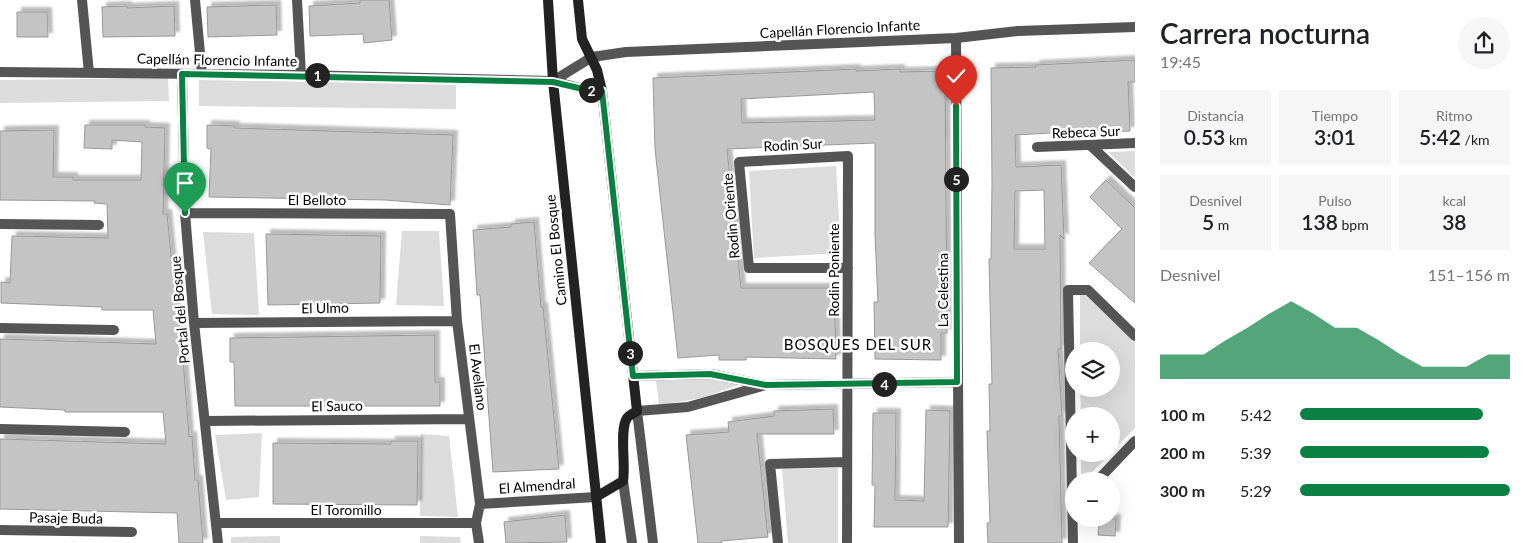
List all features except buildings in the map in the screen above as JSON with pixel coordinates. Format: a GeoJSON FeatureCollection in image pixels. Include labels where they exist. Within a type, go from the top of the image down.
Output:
{"type":"FeatureCollection","features":[{"type":"Feature","properties":{"kind":"street"},"geometry":{"type":"LineString","coordinates":[[82,0],[89,73]]}},
{"type":"Feature","properties":{"kind":"street"},"geometry":{"type":"LineString","coordinates":[[195,0],[202,74]]}},
{"type":"Feature","properties":{"kind":"street"},"geometry":{"type":"LineString","coordinates":[[297,0],[301,75]]}},
{"type":"Feature","properties":{"kind":"street","name":"Camino El Bosque"},"geometry":{"type":"LineString","coordinates":[[548,0],[553,82],[601,543]]}},
{"type":"Feature","properties":{"kind":"street"},"geometry":{"type":"LineString","coordinates":[[578,0],[582,39],[592,57],[602,91],[653,543]]}},
{"type":"Feature","properties":{"kind":"street","name":"Capellán Florencio Infante"},"geometry":{"type":"LineString","coordinates":[[553,82],[592,57],[626,52],[956,38],[1018,31],[1135,26]]}},
{"type":"Feature","properties":{"kind":"street","name":"La Celestina"},"geometry":{"type":"LineString","coordinates":[[956,38],[957,382],[960,543]]}},
{"type":"Feature","properties":{"kind":"street","name":"Capellán Florencio Infante"},"geometry":{"type":"LineString","coordinates":[[0,72],[301,75],[553,82],[587,90],[602,91]]}},
{"type":"Feature","properties":{"kind":"street","name":"Portal del Bosque"},"geometry":{"type":"LineString","coordinates":[[182,74],[185,213],[194,323],[218,543]]}},
{"type":"Feature","properties":{"kind":"street","name":"Rebeca Sur"},"geometry":{"type":"LineString","coordinates":[[1037,147],[1135,143]]}},
{"type":"Feature","properties":{"kind":"street"},"geometry":{"type":"LineString","coordinates":[[1090,145],[1135,187]]}},
{"type":"Feature","properties":{"kind":"street","name":"Rodin Sur"},"geometry":{"type":"LineString","coordinates":[[739,162],[848,156]]}},
{"type":"Feature","properties":{"kind":"street","name":"Rodin Poniente"},"geometry":{"type":"LineString","coordinates":[[847,543],[848,156]]}},
{"type":"Feature","properties":{"kind":"street","name":"Rodin Oriente"},"geometry":{"type":"LineString","coordinates":[[739,162],[749,268],[848,268]]}},
{"type":"Feature","properties":{"kind":"street","name":"El Belloto"},"geometry":{"type":"LineString","coordinates":[[185,213],[450,214]]}},
{"type":"Feature","properties":{"kind":"street","name":"El Avellano"},"geometry":{"type":"LineString","coordinates":[[450,214],[457,321],[480,504],[476,523],[479,543]]}},
{"type":"Feature","properties":{"kind":"street"},"geometry":{"type":"LineString","coordinates":[[0,224],[99,226]]}},
{"type":"Feature","properties":{"kind":"street"},"geometry":{"type":"LineString","coordinates":[[1072,472],[1068,290],[1088,290],[1135,336]]}},
{"type":"Feature","properties":{"kind":"street","name":"El Ulmo"},"geometry":{"type":"LineString","coordinates":[[194,323],[457,321]]}},
{"type":"Feature","properties":{"kind":"street"},"geometry":{"type":"LineString","coordinates":[[0,328],[114,330]]}},
{"type":"Feature","properties":{"kind":"street"},"geometry":{"type":"LineString","coordinates":[[633,376],[710,374],[766,385],[957,382]]}},
{"type":"Feature","properties":{"kind":"street"},"geometry":{"type":"LineString","coordinates":[[632,543],[623,481],[625,467],[624,426],[628,417],[637,411],[688,407],[766,385]]}},
{"type":"Feature","properties":{"kind":"street","name":"El Sauco"},"geometry":{"type":"LineString","coordinates":[[205,421],[469,418]]}},
{"type":"Feature","properties":{"kind":"street"},"geometry":{"type":"LineString","coordinates":[[0,430],[125,432]]}},
{"type":"Feature","properties":{"kind":"street"},"geometry":{"type":"LineString","coordinates":[[1106,472],[1135,441]]}},
{"type":"Feature","properties":{"kind":"street"},"geometry":{"type":"LineString","coordinates":[[778,543],[770,464],[847,462]]}},
{"type":"Feature","properties":{"kind":"street"},"geometry":{"type":"LineString","coordinates":[[596,496],[623,481]]}},
{"type":"Feature","properties":{"kind":"street","name":"El Almendral"},"geometry":{"type":"LineString","coordinates":[[480,504],[596,496]]}},
{"type":"Feature","properties":{"kind":"street","name":"El Toromillo"},"geometry":{"type":"LineString","coordinates":[[216,523],[476,523]]}},
{"type":"Feature","properties":{"kind":"street"},"geometry":{"type":"LineString","coordinates":[[1073,527],[1073,543]]}},
{"type":"Feature","properties":{"kind":"street","name":"Pasaje Buda"},"geometry":{"type":"LineString","coordinates":[[0,530],[132,532]]}},
{"type":"Feature","properties":{"kind":"shaded area"},"geometry":{"type":"Polygon","coordinates":[[[168,78],[169,101],[0,103],[0,80],[168,78]]]}},
{"type":"Feature","properties":{"kind":"shaded area"},"geometry":{"type":"Polygon","coordinates":[[[199,80],[456,84],[456,109],[199,106],[199,80]]]}},
{"type":"Feature","properties":{"kind":"shaded area"},"geometry":{"type":"Polygon","coordinates":[[[1135,151],[1135,178],[1108,152],[1135,151]]]}},
{"type":"Feature","properties":{"kind":"shaded area"},"geometry":{"type":"Polygon","coordinates":[[[836,166],[841,253],[754,258],[749,171],[836,166]]]}},
{"type":"Feature","properties":{"kind":"shaded area"},"geometry":{"type":"Polygon","coordinates":[[[402,231],[439,231],[444,306],[396,305],[402,231]]]}},
{"type":"Feature","properties":{"kind":"shaded area"},"geometry":{"type":"Polygon","coordinates":[[[203,232],[254,233],[259,315],[212,314],[203,232]]]}},
{"type":"Feature","properties":{"kind":"shaded area"},"geometry":{"type":"Polygon","coordinates":[[[1080,292],[1084,292],[1135,342],[1135,428],[1120,443],[1120,407],[1081,407],[1080,397],[1120,397],[1120,342],[1080,342],[1080,292]]]}},
{"type":"Feature","properties":{"kind":"shaded area"},"geometry":{"type":"Polygon","coordinates":[[[707,379],[741,384],[702,398],[659,405],[656,380],[707,379]]]}},
{"type":"Feature","properties":{"kind":"shaded area"},"geometry":{"type":"Polygon","coordinates":[[[262,433],[259,497],[226,500],[215,435],[262,433]]]}},
{"type":"Feature","properties":{"kind":"shaded area"},"geometry":{"type":"Polygon","coordinates":[[[421,434],[449,436],[458,517],[420,516],[421,434]]]}},
{"type":"Feature","properties":{"kind":"shaded area"},"geometry":{"type":"Polygon","coordinates":[[[1081,462],[1102,462],[1092,472],[1081,472],[1081,462]]]}},
{"type":"Feature","properties":{"kind":"shaded area"},"geometry":{"type":"Polygon","coordinates":[[[838,468],[838,543],[788,543],[782,469],[838,468]]]}},
{"type":"Feature","properties":{"kind":"shaded area"},"geometry":{"type":"Polygon","coordinates":[[[280,536],[280,543],[231,543],[231,537],[280,536]]]}},
{"type":"Feature","properties":{"kind":"shaded area"},"geometry":{"type":"Polygon","coordinates":[[[420,536],[460,537],[461,543],[420,543],[420,536]]]}},
{"type":"Feature","properties":{"kind":"district","name":"BOSQUES DEL SUR"},"geometry":{"type":"Point","coordinates":[858,345]}},
{"type":"Feature","properties":{"kind":"route"},"geometry":{"type":"LineString","coordinates":[[185,213],[182,74],[301,75],[553,82],[564,83],[587,90],[602,91],[633,376],[649,374],[710,374],[739,378],[766,385],[957,382],[956,106]]}}]}
